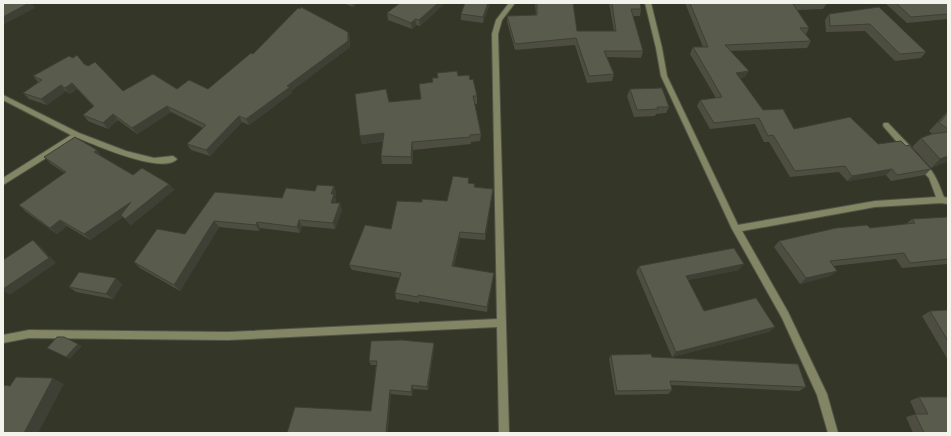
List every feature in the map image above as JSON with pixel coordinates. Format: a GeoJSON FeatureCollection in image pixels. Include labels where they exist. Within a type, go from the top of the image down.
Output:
{"type":"FeatureCollection","features":[{"type":"Feature","properties":{"kind":"street"},"geometry":{"type":"LineString","coordinates":[[504,433],[495,34],[499,20],[512,3]]}},
{"type":"Feature","properties":{"kind":"street"},"geometry":{"type":"LineString","coordinates":[[648,3],[660,48],[664,76],[736,229],[792,330],[822,394],[833,433]]}},
{"type":"Feature","properties":{"kind":"street"},"geometry":{"type":"LineString","coordinates":[[3,97],[77,135],[124,153],[154,161],[173,159]]}},
{"type":"Feature","properties":{"kind":"street"},"geometry":{"type":"LineString","coordinates":[[736,229],[875,204],[945,201],[932,177],[886,125]]}},
{"type":"Feature","properties":{"kind":"street"},"geometry":{"type":"LineString","coordinates":[[3,182],[77,135]]}},
{"type":"Feature","properties":{"kind":"street"},"geometry":{"type":"LineString","coordinates":[[3,339],[29,334],[228,336],[501,323]]}},
{"type":"Feature","properties":{"kind":"building"},"geometry":{"type":"Polygon","coordinates":[[[3,3],[29,3],[3,17],[3,3]]]}},
{"type":"Feature","properties":{"kind":"building"},"geometry":{"type":"Polygon","coordinates":[[[400,3],[438,3],[419,20],[415,19],[411,23],[387,13],[400,3]]]}},
{"type":"Feature","properties":{"kind":"building"},"geometry":{"type":"Polygon","coordinates":[[[465,3],[488,3],[483,17],[461,14],[465,3]]]}},
{"type":"Feature","properties":{"kind":"building"},"geometry":{"type":"Polygon","coordinates":[[[537,3],[573,3],[577,31],[616,31],[612,3],[640,3],[641,9],[631,9],[643,51],[604,51],[614,74],[589,76],[576,38],[515,44],[507,16],[537,15],[537,3]]]}},
{"type":"Feature","properties":{"kind":"building"},"geometry":{"type":"Polygon","coordinates":[[[690,3],[815,3],[793,4],[809,28],[800,28],[811,41],[725,45],[749,71],[736,73],[763,110],[783,109],[794,129],[850,117],[878,144],[901,141],[906,146],[909,145],[931,169],[897,175],[892,169],[852,176],[845,166],[795,171],[773,135],[768,136],[759,118],[714,123],[700,100],[722,97],[693,47],[708,47],[690,3]]]}},
{"type":"Feature","properties":{"kind":"building"},"geometry":{"type":"Polygon","coordinates":[[[896,3],[948,3],[948,14],[911,17],[896,3]]]}},
{"type":"Feature","properties":{"kind":"building"},"geometry":{"type":"Polygon","coordinates":[[[301,7],[348,32],[348,41],[287,86],[290,87],[246,119],[239,116],[206,150],[187,144],[206,125],[167,106],[132,128],[113,114],[103,123],[83,115],[94,106],[72,83],[65,88],[61,85],[41,99],[23,93],[42,80],[33,76],[69,56],[73,58],[77,55],[84,64],[88,66],[95,62],[123,91],[153,74],[177,89],[189,80],[208,89],[251,53],[253,54],[298,8],[300,9],[301,7]]]}},
{"type":"Feature","properties":{"kind":"building"},"geometry":{"type":"Polygon","coordinates":[[[879,7],[926,52],[900,54],[870,24],[830,26],[829,14],[879,7]]]}},
{"type":"Feature","properties":{"kind":"building"},"geometry":{"type":"Polygon","coordinates":[[[457,71],[458,76],[469,75],[470,80],[473,79],[477,96],[473,96],[481,134],[470,135],[470,137],[412,142],[411,157],[381,156],[384,133],[360,136],[355,94],[386,89],[389,102],[421,99],[419,84],[433,82],[432,78],[438,78],[437,73],[457,71]]]}},
{"type":"Feature","properties":{"kind":"building"},"geometry":{"type":"Polygon","coordinates":[[[662,88],[669,107],[637,110],[630,89],[662,88]]]}},
{"type":"Feature","properties":{"kind":"building"},"geometry":{"type":"Polygon","coordinates":[[[948,112],[948,129],[938,122],[941,121],[948,112]]]}},
{"type":"Feature","properties":{"kind":"building"},"geometry":{"type":"Polygon","coordinates":[[[948,132],[948,156],[940,159],[921,138],[932,134],[948,132]]]}},
{"type":"Feature","properties":{"kind":"building"},"geometry":{"type":"Polygon","coordinates":[[[75,137],[97,150],[94,152],[133,175],[142,168],[169,184],[125,219],[121,215],[131,202],[84,234],[60,220],[50,228],[19,205],[66,172],[44,157],[75,137]]]}},
{"type":"Feature","properties":{"kind":"building"},"geometry":{"type":"Polygon","coordinates":[[[453,176],[469,178],[468,183],[475,184],[474,187],[493,189],[485,234],[460,232],[452,266],[494,273],[487,307],[418,295],[418,297],[395,293],[401,273],[349,265],[365,225],[391,229],[397,201],[422,202],[422,199],[447,201],[453,176]]]}},
{"type":"Feature","properties":{"kind":"building"},"geometry":{"type":"Polygon","coordinates":[[[317,185],[334,186],[331,194],[334,194],[331,203],[340,203],[333,223],[299,220],[297,227],[257,222],[256,225],[214,221],[174,285],[134,262],[157,229],[185,234],[215,192],[282,198],[286,188],[315,191],[317,185]]]}},
{"type":"Feature","properties":{"kind":"building"},"geometry":{"type":"Polygon","coordinates":[[[948,217],[948,259],[910,263],[904,253],[830,261],[837,271],[806,278],[779,241],[836,228],[867,225],[870,228],[915,223],[912,219],[948,217]]]}},
{"type":"Feature","properties":{"kind":"building"},"geometry":{"type":"Polygon","coordinates":[[[33,240],[49,258],[3,289],[3,260],[33,240]]]}},
{"type":"Feature","properties":{"kind":"building"},"geometry":{"type":"Polygon","coordinates":[[[734,248],[744,264],[686,276],[704,311],[756,298],[775,327],[676,352],[639,266],[734,248]]]}},
{"type":"Feature","properties":{"kind":"building"},"geometry":{"type":"Polygon","coordinates":[[[79,272],[116,278],[106,294],[69,287],[79,272]]]}},
{"type":"Feature","properties":{"kind":"building"},"geometry":{"type":"Polygon","coordinates":[[[948,310],[948,341],[930,311],[948,310]]]}},
{"type":"Feature","properties":{"kind":"building"},"geometry":{"type":"Polygon","coordinates":[[[57,337],[64,337],[78,344],[66,357],[47,348],[57,337]]]}},
{"type":"Feature","properties":{"kind":"building"},"geometry":{"type":"Polygon","coordinates":[[[401,340],[434,343],[427,387],[412,385],[411,392],[390,390],[386,433],[287,433],[295,407],[371,411],[377,361],[369,361],[371,341],[401,340]]]}},
{"type":"Feature","properties":{"kind":"building"},"geometry":{"type":"Polygon","coordinates":[[[651,354],[652,357],[798,364],[806,387],[670,381],[672,390],[617,391],[611,355],[651,354]]]}},
{"type":"Feature","properties":{"kind":"building"},"geometry":{"type":"Polygon","coordinates":[[[16,377],[53,378],[24,433],[3,433],[3,385],[10,386],[16,377]]]}},
{"type":"Feature","properties":{"kind":"building"},"geometry":{"type":"Polygon","coordinates":[[[919,397],[948,397],[948,433],[924,433],[915,414],[928,414],[919,397]]]}}]}
